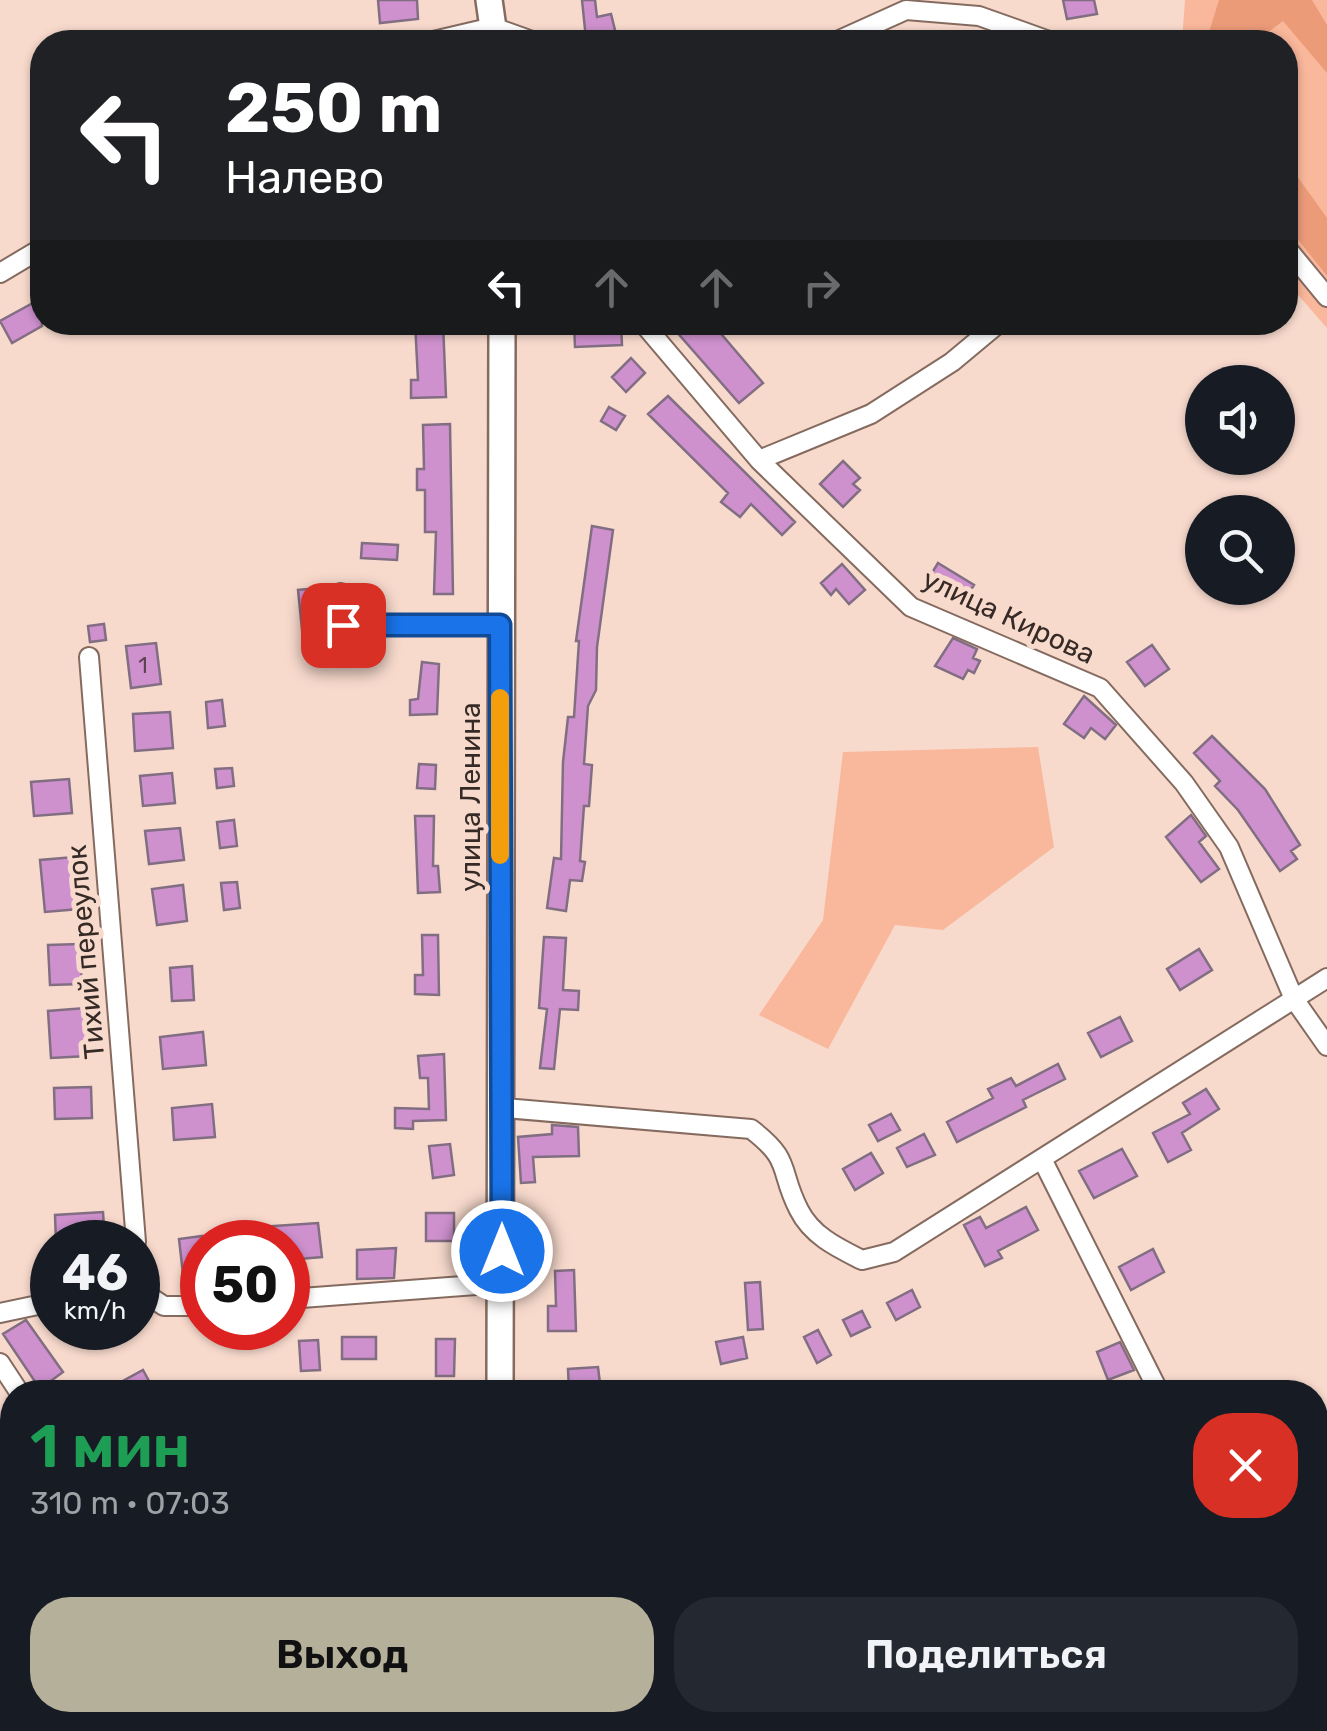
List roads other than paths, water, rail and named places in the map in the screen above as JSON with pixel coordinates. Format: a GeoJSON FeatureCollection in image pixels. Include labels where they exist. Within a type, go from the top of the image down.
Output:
{"type":"FeatureCollection","features":[{"type":"Feature","properties":{"kind":"main road"},"geometry":{"type":"LineString","coordinates":[[489,0],[493,30]]}},
{"type":"Feature","properties":{"kind":"main road","name":"улица Ленина"},"geometry":{"type":"LineString","coordinates":[[500,1380],[504,1108],[502,335]]}},
{"type":"Feature","properties":{"kind":"street"},"geometry":{"type":"LineString","coordinates":[[862,30],[906,10],[979,16],[1018,30]]}},
{"type":"Feature","properties":{"kind":"street"},"geometry":{"type":"LineString","coordinates":[[0,273],[30,255]]}},
{"type":"Feature","properties":{"kind":"street"},"geometry":{"type":"LineString","coordinates":[[1298,262],[1327,297]]}},
{"type":"Feature","properties":{"kind":"street","name":"улица Кирова"},"geometry":{"type":"LineString","coordinates":[[653,335],[759,460],[911,607],[1100,688],[1184,783],[1229,847],[1294,1000],[1327,1046]]}},
{"type":"Feature","properties":{"kind":"street"},"geometry":{"type":"LineString","coordinates":[[759,460],[871,414],[952,362],[984,335]]}},
{"type":"Feature","properties":{"kind":"street"},"geometry":{"type":"LineString","coordinates":[[341,593],[343,625],[500,625]]}},
{"type":"Feature","properties":{"kind":"street","name":"Тихий переулок"},"geometry":{"type":"LineString","coordinates":[[90,657],[134,1220]]}},
{"type":"Feature","properties":{"kind":"street"},"geometry":{"type":"LineString","coordinates":[[504,1108],[751,1129],[778,1150],[800,1213],[825,1241],[862,1260],[894,1252],[1327,978]]}},
{"type":"Feature","properties":{"kind":"street"},"geometry":{"type":"LineString","coordinates":[[1043,1161],[1153,1380]]}},
{"type":"Feature","properties":{"kind":"street"},"geometry":{"type":"LineString","coordinates":[[310,1298],[503,1284]]}},
{"type":"Feature","properties":{"kind":"street"},"geometry":{"type":"LineString","coordinates":[[0,1312],[30,1306]]}}]}
